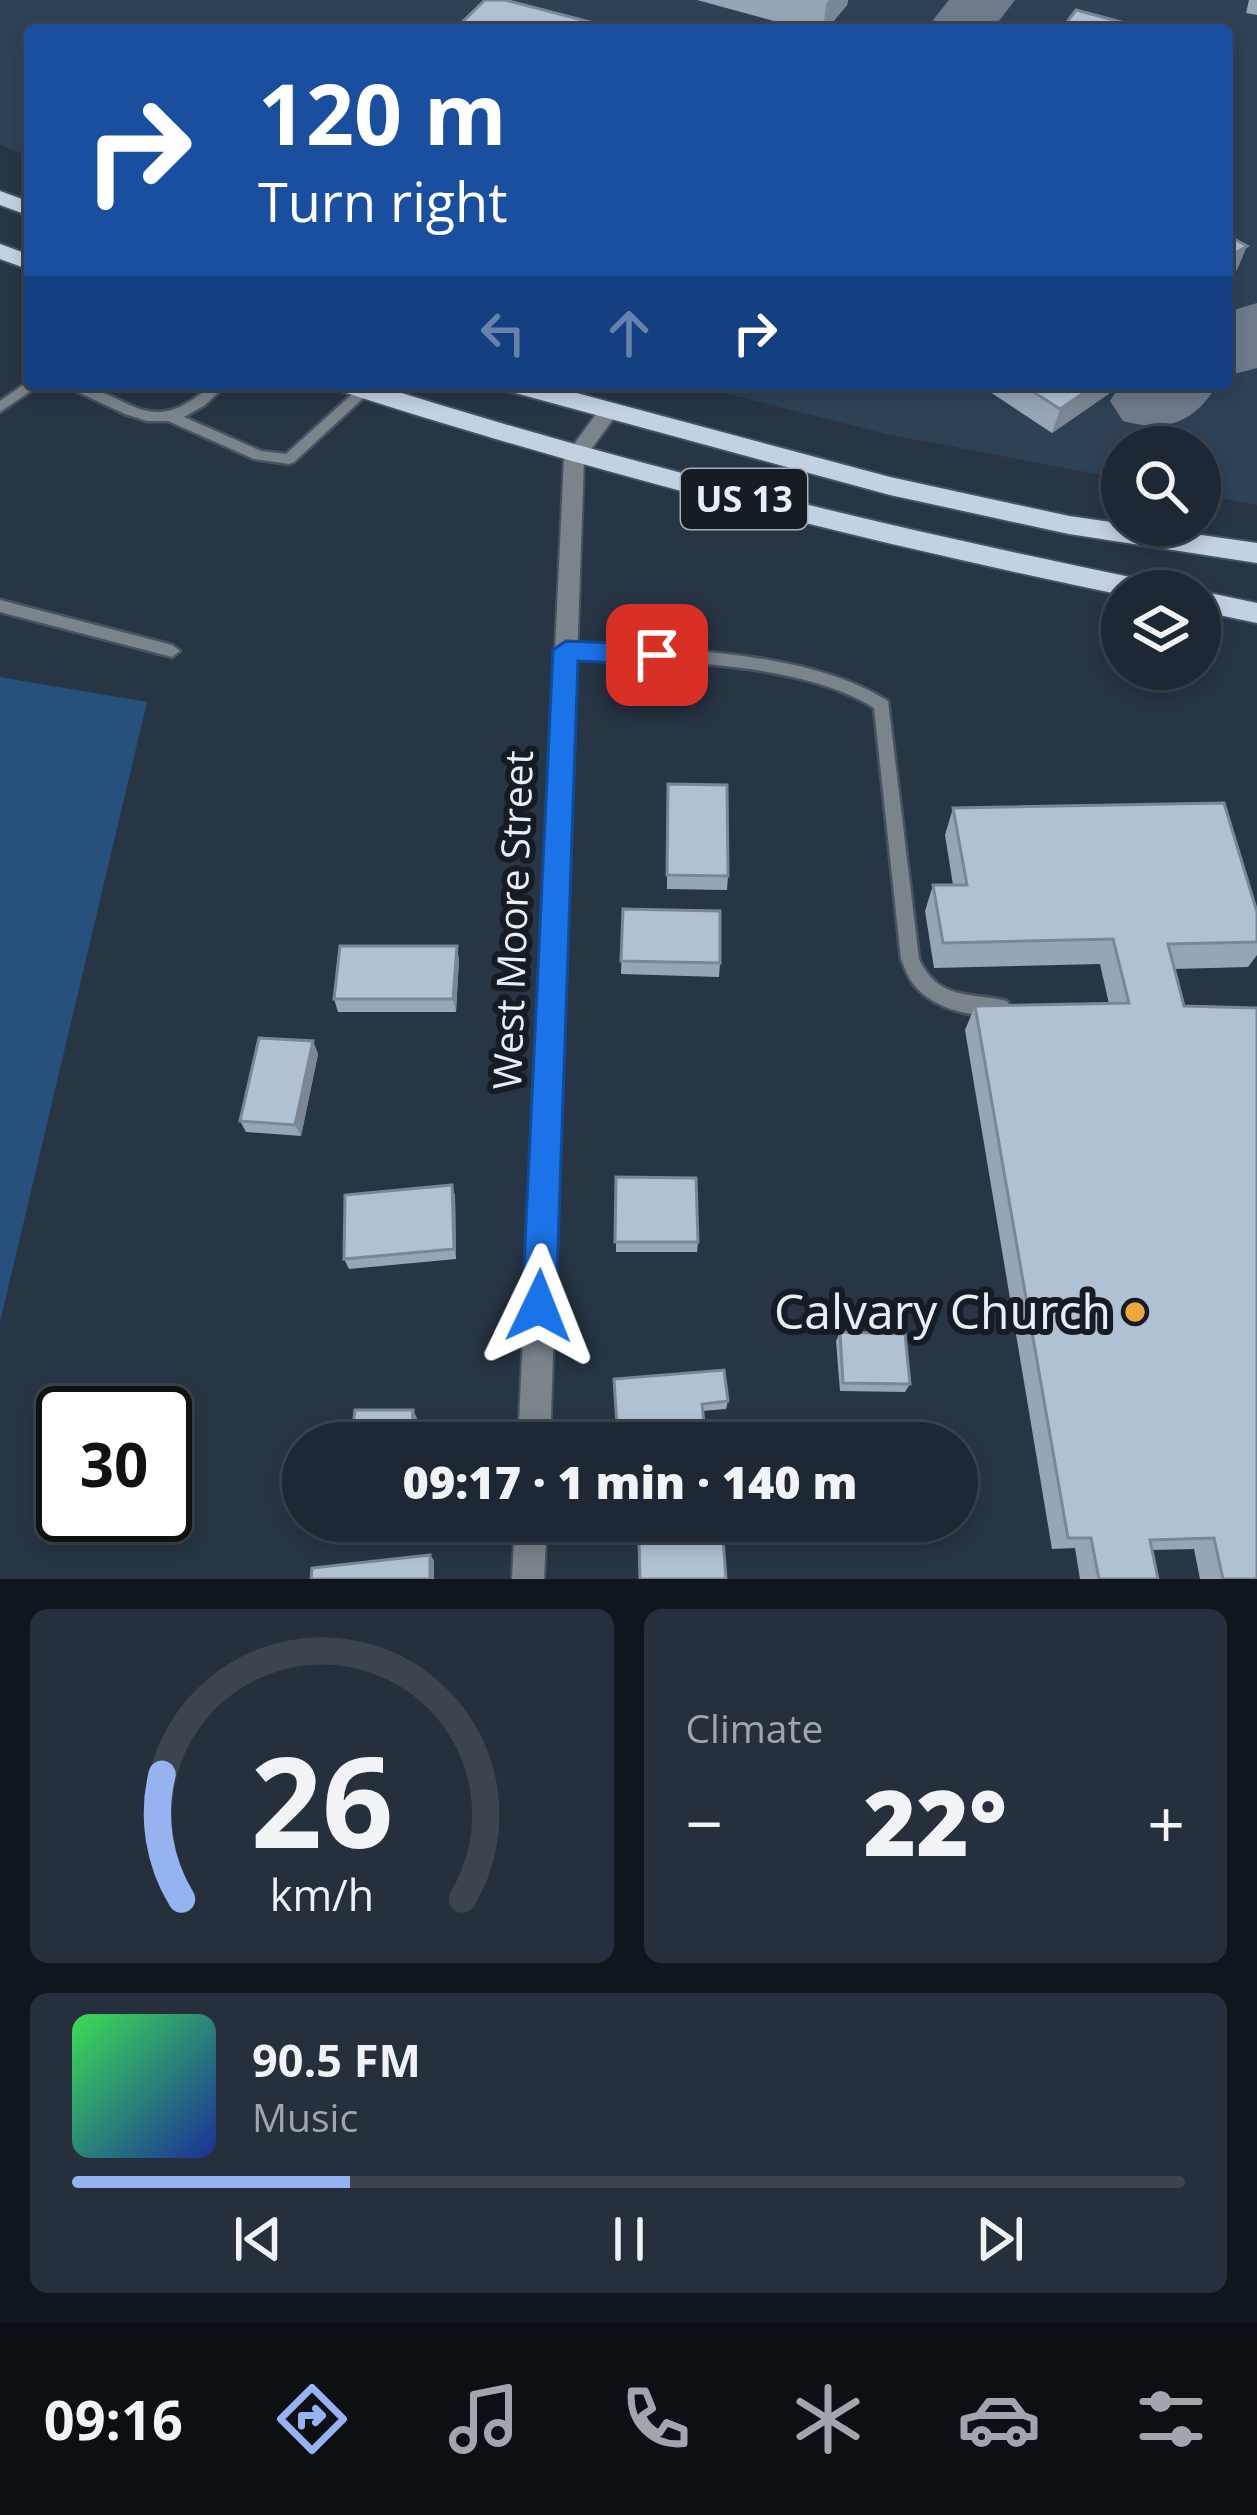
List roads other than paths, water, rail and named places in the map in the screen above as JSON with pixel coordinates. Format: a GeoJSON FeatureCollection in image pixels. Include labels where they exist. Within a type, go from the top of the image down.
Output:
{"type":"FeatureCollection","features":[{"type":"Feature","properties":{"kind":"main road","name":"US 13"},"geometry":{"type":"LineString","coordinates":[[365,390],[574,458],[1101,581]]}},
{"type":"Feature","properties":{"kind":"main road","name":"US 13"},"geometry":{"type":"LineString","coordinates":[[534,390],[913,491],[1069,525],[1257,553]]}},
{"type":"Feature","properties":{"kind":"main road"},"geometry":{"type":"LineString","coordinates":[[1221,605],[1257,613]]}},
{"type":"Feature","properties":{"kind":"street"},"geometry":{"type":"LineString","coordinates":[[574,458],[609,411]]}},
{"type":"Feature","properties":{"kind":"street","name":"West Moore Street"},"geometry":{"type":"LineString","coordinates":[[535,1422],[574,458]]}},
{"type":"Feature","properties":{"kind":"street"},"geometry":{"type":"LineString","coordinates":[[529,1579],[530,1542]]}},
{"type":"Feature","properties":{"kind":"lane"},"geometry":{"type":"LineString","coordinates":[[0,407],[25,390]]}},
{"type":"Feature","properties":{"kind":"lane"},"geometry":{"type":"LineString","coordinates":[[82,390],[154,420],[198,408],[214,390]]}},
{"type":"Feature","properties":{"kind":"lane"},"geometry":{"type":"LineString","coordinates":[[171,418],[259,456],[289,459],[353,390]]}},
{"type":"Feature","properties":{"kind":"lane"},"geometry":{"type":"LineString","coordinates":[[0,607],[172,651]]}},
{"type":"Feature","properties":{"kind":"lane"},"geometry":{"type":"LineString","coordinates":[[566,650],[657,655],[836,680],[867,690],[882,705],[910,959],[917,981],[943,998],[1027,1007]]}},
{"type":"Feature","properties":{"kind":"place","name":"Calvary Church"},"geometry":{"type":"Point","coordinates":[1135,1312]}}]}
